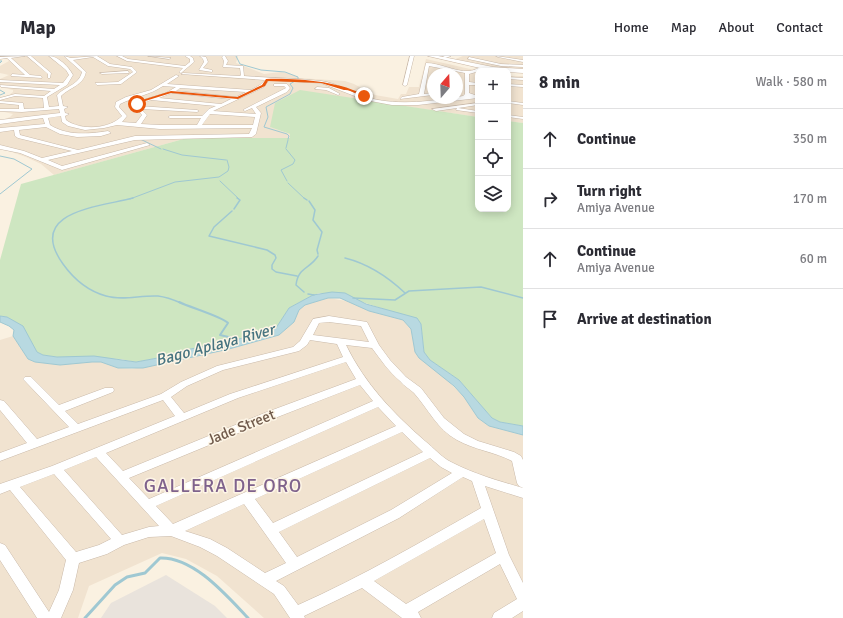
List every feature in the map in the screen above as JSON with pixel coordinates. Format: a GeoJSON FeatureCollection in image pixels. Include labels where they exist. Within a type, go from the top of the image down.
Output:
{"type":"FeatureCollection","features":[{"type":"Feature","properties":{"kind":"main road"},"geometry":{"type":"LineString","coordinates":[[431,56],[458,62],[472,71],[488,68],[523,72]]}},
{"type":"Feature","properties":{"kind":"street"},"geometry":{"type":"LineString","coordinates":[[0,58],[23,56]]}},
{"type":"Feature","properties":{"kind":"street"},"geometry":{"type":"LineString","coordinates":[[29,56],[49,73],[49,77]]}},
{"type":"Feature","properties":{"kind":"street"},"geometry":{"type":"LineString","coordinates":[[70,57],[80,56]]}},
{"type":"Feature","properties":{"kind":"street"},"geometry":{"type":"LineString","coordinates":[[70,57],[94,56],[109,65],[128,68],[135,71]]}},
{"type":"Feature","properties":{"kind":"street"},"geometry":{"type":"LineString","coordinates":[[119,56],[126,60],[184,66]]}},
{"type":"Feature","properties":{"kind":"street"},"geometry":{"type":"LineString","coordinates":[[150,56],[167,57],[173,61],[171,65]]}},
{"type":"Feature","properties":{"kind":"street"},"geometry":{"type":"LineString","coordinates":[[177,73],[189,62],[183,56]]}},
{"type":"Feature","properties":{"kind":"street"},"geometry":{"type":"LineString","coordinates":[[84,69],[82,80],[60,95],[65,115],[64,121],[69,126],[84,128],[98,127],[115,123],[125,117],[117,108],[118,103],[128,98],[153,91],[162,85],[192,62],[192,59],[187,56]]}},
{"type":"Feature","properties":{"kind":"street"},"geometry":{"type":"LineString","coordinates":[[218,58],[226,56],[224,66],[242,68],[241,76],[228,89]]}},
{"type":"Feature","properties":{"kind":"street"},"geometry":{"type":"LineString","coordinates":[[405,85],[412,56]]}},
{"type":"Feature","properties":{"kind":"street"},"geometry":{"type":"LineString","coordinates":[[442,58],[449,56]]}},
{"type":"Feature","properties":{"kind":"street"},"geometry":{"type":"LineString","coordinates":[[458,62],[475,56]]}},
{"type":"Feature","properties":{"kind":"street"},"geometry":{"type":"LineString","coordinates":[[478,56],[513,63],[516,66]]}},
{"type":"Feature","properties":{"kind":"street"},"geometry":{"type":"LineString","coordinates":[[498,56],[523,61]]}},
{"type":"Feature","properties":{"kind":"street"},"geometry":{"type":"LineString","coordinates":[[516,56],[523,57]]}},
{"type":"Feature","properties":{"kind":"street"},"geometry":{"type":"LineString","coordinates":[[50,57],[70,71],[84,69]]}},
{"type":"Feature","properties":{"kind":"street"},"geometry":{"type":"LineString","coordinates":[[70,57],[84,69]]}},
{"type":"Feature","properties":{"kind":"street"},"geometry":{"type":"LineString","coordinates":[[9,58],[29,76]]}},
{"type":"Feature","properties":{"kind":"street"},"geometry":{"type":"LineString","coordinates":[[212,58],[204,58],[206,64],[200,70],[286,85],[288,88],[285,91],[245,110]]}},
{"type":"Feature","properties":{"kind":"street"},"geometry":{"type":"LineString","coordinates":[[469,58],[501,65],[523,66]]}},
{"type":"Feature","properties":{"kind":"street"},"geometry":{"type":"LineString","coordinates":[[33,59],[39,59]]}},
{"type":"Feature","properties":{"kind":"street"},"geometry":{"type":"LineString","coordinates":[[421,96],[427,64],[450,68]]}},
{"type":"Feature","properties":{"kind":"street"},"geometry":{"type":"LineString","coordinates":[[463,70],[472,71],[475,74]]}},
{"type":"Feature","properties":{"kind":"street"},"geometry":{"type":"LineString","coordinates":[[0,81],[24,71]]}},
{"type":"Feature","properties":{"kind":"street"},"geometry":{"type":"LineString","coordinates":[[0,99],[15,95],[45,97],[53,90],[65,84],[70,78],[70,71]]}},
{"type":"Feature","properties":{"kind":"street"},"geometry":{"type":"LineString","coordinates":[[102,73],[135,71]]}},
{"type":"Feature","properties":{"kind":"street"},"geometry":{"type":"LineString","coordinates":[[97,84],[121,82],[135,71]]}},
{"type":"Feature","properties":{"kind":"street"},"geometry":{"type":"LineString","coordinates":[[463,98],[473,97],[469,84],[472,71]]}},
{"type":"Feature","properties":{"kind":"street"},"geometry":{"type":"LineString","coordinates":[[177,73],[241,76]]}},
{"type":"Feature","properties":{"kind":"street"},"geometry":{"type":"LineString","coordinates":[[12,75],[56,77]]}},
{"type":"Feature","properties":{"kind":"street"},"geometry":{"type":"LineString","coordinates":[[63,78],[70,78]]}},
{"type":"Feature","properties":{"kind":"street"},"geometry":{"type":"LineString","coordinates":[[511,78],[523,79]]}},
{"type":"Feature","properties":{"kind":"street"},"geometry":{"type":"LineString","coordinates":[[137,107],[138,103],[171,92],[188,80],[233,82]]}},
{"type":"Feature","properties":{"kind":"street"},"geometry":{"type":"LineString","coordinates":[[307,80],[306,86],[331,91],[338,94]]}},
{"type":"Feature","properties":{"kind":"street"},"geometry":{"type":"LineString","coordinates":[[199,126],[209,112],[252,91],[266,81],[307,80],[329,83],[374,100],[408,104],[427,102]]}},
{"type":"Feature","properties":{"kind":"street"},"geometry":{"type":"LineString","coordinates":[[0,81],[65,84]]}},
{"type":"Feature","properties":{"kind":"street"},"geometry":{"type":"LineString","coordinates":[[469,84],[475,84]]}},
{"type":"Feature","properties":{"kind":"street"},"geometry":{"type":"LineString","coordinates":[[162,85],[252,91]]}},
{"type":"Feature","properties":{"kind":"street"},"geometry":{"type":"LineString","coordinates":[[511,85],[523,86]]}},
{"type":"Feature","properties":{"kind":"street"},"geometry":{"type":"LineString","coordinates":[[0,86],[17,89],[53,90]]}},
{"type":"Feature","properties":{"kind":"street"},"geometry":{"type":"LineString","coordinates":[[15,95],[17,89]]}},
{"type":"Feature","properties":{"kind":"street"},"geometry":{"type":"LineString","coordinates":[[331,91],[346,89]]}},
{"type":"Feature","properties":{"kind":"street"},"geometry":{"type":"LineString","coordinates":[[171,92],[238,98]]}},
{"type":"Feature","properties":{"kind":"street"},"geometry":{"type":"LineString","coordinates":[[414,96],[427,95]]}},
{"type":"Feature","properties":{"kind":"street"},"geometry":{"type":"LineString","coordinates":[[45,97],[47,109]]}},
{"type":"Feature","properties":{"kind":"street"},"geometry":{"type":"LineString","coordinates":[[151,99],[223,105]]}},
{"type":"Feature","properties":{"kind":"street"},"geometry":{"type":"LineString","coordinates":[[0,102],[21,104],[22,111]]}},
{"type":"Feature","properties":{"kind":"street"},"geometry":{"type":"LineString","coordinates":[[511,102],[523,104]]}},
{"type":"Feature","properties":{"kind":"street"},"geometry":{"type":"LineString","coordinates":[[475,104],[449,107],[475,111]]}},
{"type":"Feature","properties":{"kind":"street"},"geometry":{"type":"LineString","coordinates":[[41,160],[135,138],[250,136],[253,134],[256,126],[259,111],[253,106]]}},
{"type":"Feature","properties":{"kind":"street"},"geometry":{"type":"LineString","coordinates":[[0,110],[22,111],[63,107]]}},
{"type":"Feature","properties":{"kind":"street"},"geometry":{"type":"LineString","coordinates":[[137,107],[145,116],[137,126]]}},
{"type":"Feature","properties":{"kind":"street"},"geometry":{"type":"LineString","coordinates":[[137,107],[197,111]]}},
{"type":"Feature","properties":{"kind":"street"},"geometry":{"type":"LineString","coordinates":[[511,107],[523,109]]}},
{"type":"Feature","properties":{"kind":"street"},"geometry":{"type":"LineString","coordinates":[[170,109],[171,117],[204,117]]}},
{"type":"Feature","properties":{"kind":"street"},"geometry":{"type":"LineString","coordinates":[[209,112],[258,116]]}},
{"type":"Feature","properties":{"kind":"street"},"geometry":{"type":"LineString","coordinates":[[229,120],[233,114]]}},
{"type":"Feature","properties":{"kind":"street"},"geometry":{"type":"LineString","coordinates":[[0,122],[65,115]]}},
{"type":"Feature","properties":{"kind":"street"},"geometry":{"type":"LineString","coordinates":[[45,116],[48,125],[56,131],[76,135],[76,137],[82,139],[97,134],[108,133]]}},
{"type":"Feature","properties":{"kind":"street"},"geometry":{"type":"LineString","coordinates":[[511,116],[523,118]]}},
{"type":"Feature","properties":{"kind":"street"},"geometry":{"type":"LineString","coordinates":[[115,123],[160,127],[256,126]]}},
{"type":"Feature","properties":{"kind":"street"},"geometry":{"type":"LineString","coordinates":[[0,130],[48,125]]}},
{"type":"Feature","properties":{"kind":"street"},"geometry":{"type":"LineString","coordinates":[[98,127],[125,140]]}},
{"type":"Feature","properties":{"kind":"street"},"geometry":{"type":"LineString","coordinates":[[156,137],[160,127]]}},
{"type":"Feature","properties":{"kind":"street"},"geometry":{"type":"LineString","coordinates":[[16,128],[18,136],[20,137],[78,151]]}},
{"type":"Feature","properties":{"kind":"street"},"geometry":{"type":"LineString","coordinates":[[0,147],[22,152],[57,167],[65,168],[147,145],[135,138]]}},
{"type":"Feature","properties":{"kind":"street"},"geometry":{"type":"LineString","coordinates":[[0,457],[165,396],[190,381],[220,368],[296,349],[301,346],[307,338],[316,321],[324,319],[364,324],[375,346],[392,369],[417,390],[440,421],[460,437],[474,444],[505,453],[518,459],[523,483]]}},
{"type":"Feature","properties":{"kind":"street"},"geometry":{"type":"LineString","coordinates":[[307,338],[375,346]]}},
{"type":"Feature","properties":{"kind":"street"},"geometry":{"type":"LineString","coordinates":[[340,341],[361,381],[402,428],[443,463],[477,478],[523,493]]}},
{"type":"Feature","properties":{"kind":"street"},"geometry":{"type":"LineString","coordinates":[[72,559],[6,487],[56,469],[234,396],[348,358]]}},
{"type":"Feature","properties":{"kind":"street"},"geometry":{"type":"LineString","coordinates":[[28,378],[76,428]]}},
{"type":"Feature","properties":{"kind":"street","name":"Jade Street"},"geometry":{"type":"LineString","coordinates":[[121,477],[271,415],[361,381]]}},
{"type":"Feature","properties":{"kind":"street"},"geometry":{"type":"LineString","coordinates":[[59,409],[109,390]]}},
{"type":"Feature","properties":{"kind":"street"},"geometry":{"type":"LineString","coordinates":[[165,396],[182,418]]}},
{"type":"Feature","properties":{"kind":"street"},"geometry":{"type":"LineString","coordinates":[[147,504],[380,402]]}},
{"type":"Feature","properties":{"kind":"street"},"geometry":{"type":"LineString","coordinates":[[0,403],[36,444]]}},
{"type":"Feature","properties":{"kind":"street"},"geometry":{"type":"LineString","coordinates":[[72,559],[102,550],[120,541],[149,532],[171,531],[402,428]]}},
{"type":"Feature","properties":{"kind":"street"},"geometry":{"type":"LineString","coordinates":[[98,452],[171,531],[204,543],[222,552],[279,590],[297,615],[363,581],[487,511]]}},
{"type":"Feature","properties":{"kind":"street"},"geometry":{"type":"LineString","coordinates":[[271,530],[431,453]]}},
{"type":"Feature","properties":{"kind":"street"},"geometry":{"type":"LineString","coordinates":[[56,469],[120,541]]}},
{"type":"Feature","properties":{"kind":"street"},"geometry":{"type":"LineString","coordinates":[[264,580],[395,514],[462,472]]}},
{"type":"Feature","properties":{"kind":"street"},"geometry":{"type":"LineString","coordinates":[[477,478],[503,556],[523,597]]}},
{"type":"Feature","properties":{"kind":"street"},"geometry":{"type":"LineString","coordinates":[[247,498],[294,564]]}},
{"type":"Feature","properties":{"kind":"street"},"geometry":{"type":"LineString","coordinates":[[0,550],[46,618]]}},
{"type":"Feature","properties":{"kind":"street"},"geometry":{"type":"LineString","coordinates":[[363,581],[410,615],[503,556]]}},
{"type":"Feature","properties":{"kind":"street"},"geometry":{"type":"LineString","coordinates":[[54,618],[66,590],[72,559]]}},
{"type":"Feature","properties":{"kind":"street"},"geometry":{"type":"LineString","coordinates":[[499,618],[523,603]]}},
{"type":"Feature","properties":{"kind":"shaded area"},"geometry":{"type":"Polygon","coordinates":[[[0,56],[238,56],[236,63],[264,74],[281,72],[291,74],[299,78],[345,81],[375,95],[398,99],[401,94],[406,94],[409,87],[419,87],[426,59],[475,70],[475,117],[382,103],[270,127],[290,134],[291,138],[187,138],[54,175],[41,164],[0,148],[0,121],[10,117],[13,114],[0,111],[0,97],[9,95],[13,92],[13,90],[0,87],[0,79],[9,75],[0,73],[0,66],[9,61],[7,59],[0,59],[0,56]]]}},
{"type":"Feature","properties":{"kind":"shaded area"},"geometry":{"type":"Polygon","coordinates":[[[463,56],[523,56],[523,71],[511,70],[511,68],[494,68],[453,60],[463,56]]]}},
{"type":"Feature","properties":{"kind":"shaded area"},"geometry":{"type":"Polygon","coordinates":[[[511,76],[523,76],[523,123],[511,121],[511,76]]]}},
{"type":"Feature","properties":{"kind":"shaded area"},"geometry":{"type":"Polygon","coordinates":[[[328,298],[347,301],[369,311],[403,320],[411,329],[413,338],[445,378],[464,397],[478,418],[489,426],[523,435],[523,618],[264,618],[217,576],[186,559],[162,553],[89,586],[78,618],[0,618],[0,340],[13,336],[28,359],[35,362],[60,365],[101,362],[118,368],[132,369],[229,349],[279,335],[294,322],[299,310],[305,305],[328,298]]]}},
{"type":"Feature","properties":{"kind":"shaded area"},"geometry":{"type":"Polygon","coordinates":[[[166,575],[215,606],[227,618],[101,618],[111,603],[166,575]]]}},
{"type":"Feature","properties":{"kind":"green space"},"geometry":{"type":"Polygon","coordinates":[[[300,90],[475,117],[475,212],[511,212],[511,121],[523,123],[523,426],[500,422],[492,418],[459,380],[430,360],[424,352],[421,324],[359,301],[320,293],[313,295],[289,308],[276,328],[268,332],[136,362],[120,359],[57,357],[43,355],[37,352],[22,326],[7,317],[0,316],[0,260],[21,184],[187,138],[290,138],[290,134],[270,127],[275,103],[300,90]]]}},
{"type":"Feature","properties":{"kind":"water","name":"Bago Aplaya River"},"geometry":{"type":"Polygon","coordinates":[[[332,292],[345,293],[366,304],[417,318],[421,324],[424,352],[430,360],[459,380],[492,418],[500,422],[523,426],[523,435],[489,426],[478,418],[464,397],[454,386],[419,358],[415,352],[411,329],[403,320],[369,311],[340,298],[328,298],[305,305],[299,310],[294,322],[279,335],[229,349],[143,368],[118,368],[101,362],[60,365],[35,362],[28,359],[13,336],[14,330],[0,322],[0,316],[7,317],[23,326],[37,352],[43,355],[57,357],[94,356],[136,362],[268,332],[276,328],[289,308],[313,295],[332,292]]]}},
{"type":"Feature","properties":{"kind":"waterway"},"geometry":{"type":"LineString","coordinates":[[236,56],[240,64],[261,70],[285,72],[298,77],[298,79]]}},
{"type":"Feature","properties":{"kind":"waterway"},"geometry":{"type":"LineString","coordinates":[[0,61],[2,61],[0,63]]}},
{"type":"Feature","properties":{"kind":"waterway"},"geometry":{"type":"LineString","coordinates":[[288,139],[289,136],[287,134],[264,127],[268,117],[266,107],[290,94],[293,88],[290,84],[295,81]]}},
{"type":"Feature","properties":{"kind":"waterway"},"geometry":{"type":"LineString","coordinates":[[0,90],[5,93],[0,95]]}},
{"type":"Feature","properties":{"kind":"waterway"},"geometry":{"type":"LineString","coordinates":[[140,139],[161,149]]}},
{"type":"Feature","properties":{"kind":"waterway"},"geometry":{"type":"LineString","coordinates":[[286,148],[288,140]]}},
{"type":"Feature","properties":{"kind":"waterway"},"geometry":{"type":"LineString","coordinates":[[163,149],[182,155],[226,160]]}},
{"type":"Feature","properties":{"kind":"waterway"},"geometry":{"type":"LineString","coordinates":[[286,149],[295,160],[293,164],[281,170],[287,181]]}},
{"type":"Feature","properties":{"kind":"waterway"},"geometry":{"type":"LineString","coordinates":[[0,156],[14,159],[32,169],[0,194]]}},
{"type":"Feature","properties":{"kind":"waterway"},"geometry":{"type":"LineString","coordinates":[[132,198],[175,182],[219,177],[228,171],[229,167],[227,160]]}},
{"type":"Feature","properties":{"kind":"waterway"},"geometry":{"type":"LineString","coordinates":[[220,181],[239,199]]}},
{"type":"Feature","properties":{"kind":"waterway"},"geometry":{"type":"LineString","coordinates":[[288,183],[305,199]]}},
{"type":"Feature","properties":{"kind":"waterway"},"geometry":{"type":"LineString","coordinates":[[132,198],[71,214],[60,222],[53,233],[54,246],[63,264],[71,274],[87,287],[99,294],[119,298],[158,296],[181,303]]}},
{"type":"Feature","properties":{"kind":"waterway"},"geometry":{"type":"LineString","coordinates":[[234,209],[240,200],[237,198]]}},
{"type":"Feature","properties":{"kind":"waterway"},"geometry":{"type":"LineString","coordinates":[[309,201],[315,210],[313,220],[322,232],[317,250],[318,254]]}},
{"type":"Feature","properties":{"kind":"waterway"},"geometry":{"type":"LineString","coordinates":[[232,211],[214,227],[209,236],[267,250],[275,255],[276,258],[272,265],[272,269],[276,272],[297,276]]}},
{"type":"Feature","properties":{"kind":"waterway"},"geometry":{"type":"LineString","coordinates":[[304,292],[296,285],[297,279],[302,271],[318,256]]}},
{"type":"Feature","properties":{"kind":"waterway"},"geometry":{"type":"LineString","coordinates":[[345,258],[377,271],[405,293]]}},
{"type":"Feature","properties":{"kind":"waterway"},"geometry":{"type":"LineString","coordinates":[[353,298],[395,300],[409,291],[481,287],[523,298]]}},
{"type":"Feature","properties":{"kind":"waterway"},"geometry":{"type":"LineString","coordinates":[[308,294],[314,295]]}},
{"type":"Feature","properties":{"kind":"waterway","name":"Bago Aplaya River"},"geometry":{"type":"LineString","coordinates":[[179,302],[225,321],[228,323],[220,335],[237,339]]}},
{"type":"Feature","properties":{"kind":"waterway"},"geometry":{"type":"LineString","coordinates":[[85,618],[115,585],[127,577],[145,573],[160,558],[173,559],[197,570],[230,599],[248,618]]}},
{"type":"Feature","properties":{"kind":"district","name":"GALLERA DE ORO"},"geometry":{"type":"Point","coordinates":[223,486]}},
{"type":"Feature","properties":{"kind":"route"},"geometry":{"type":"LineString","coordinates":[[137,104],[141,101],[171,92],[238,98],[263,86],[267,80],[321,82],[333,84],[344,89],[348,88],[364,96]]}}]}
